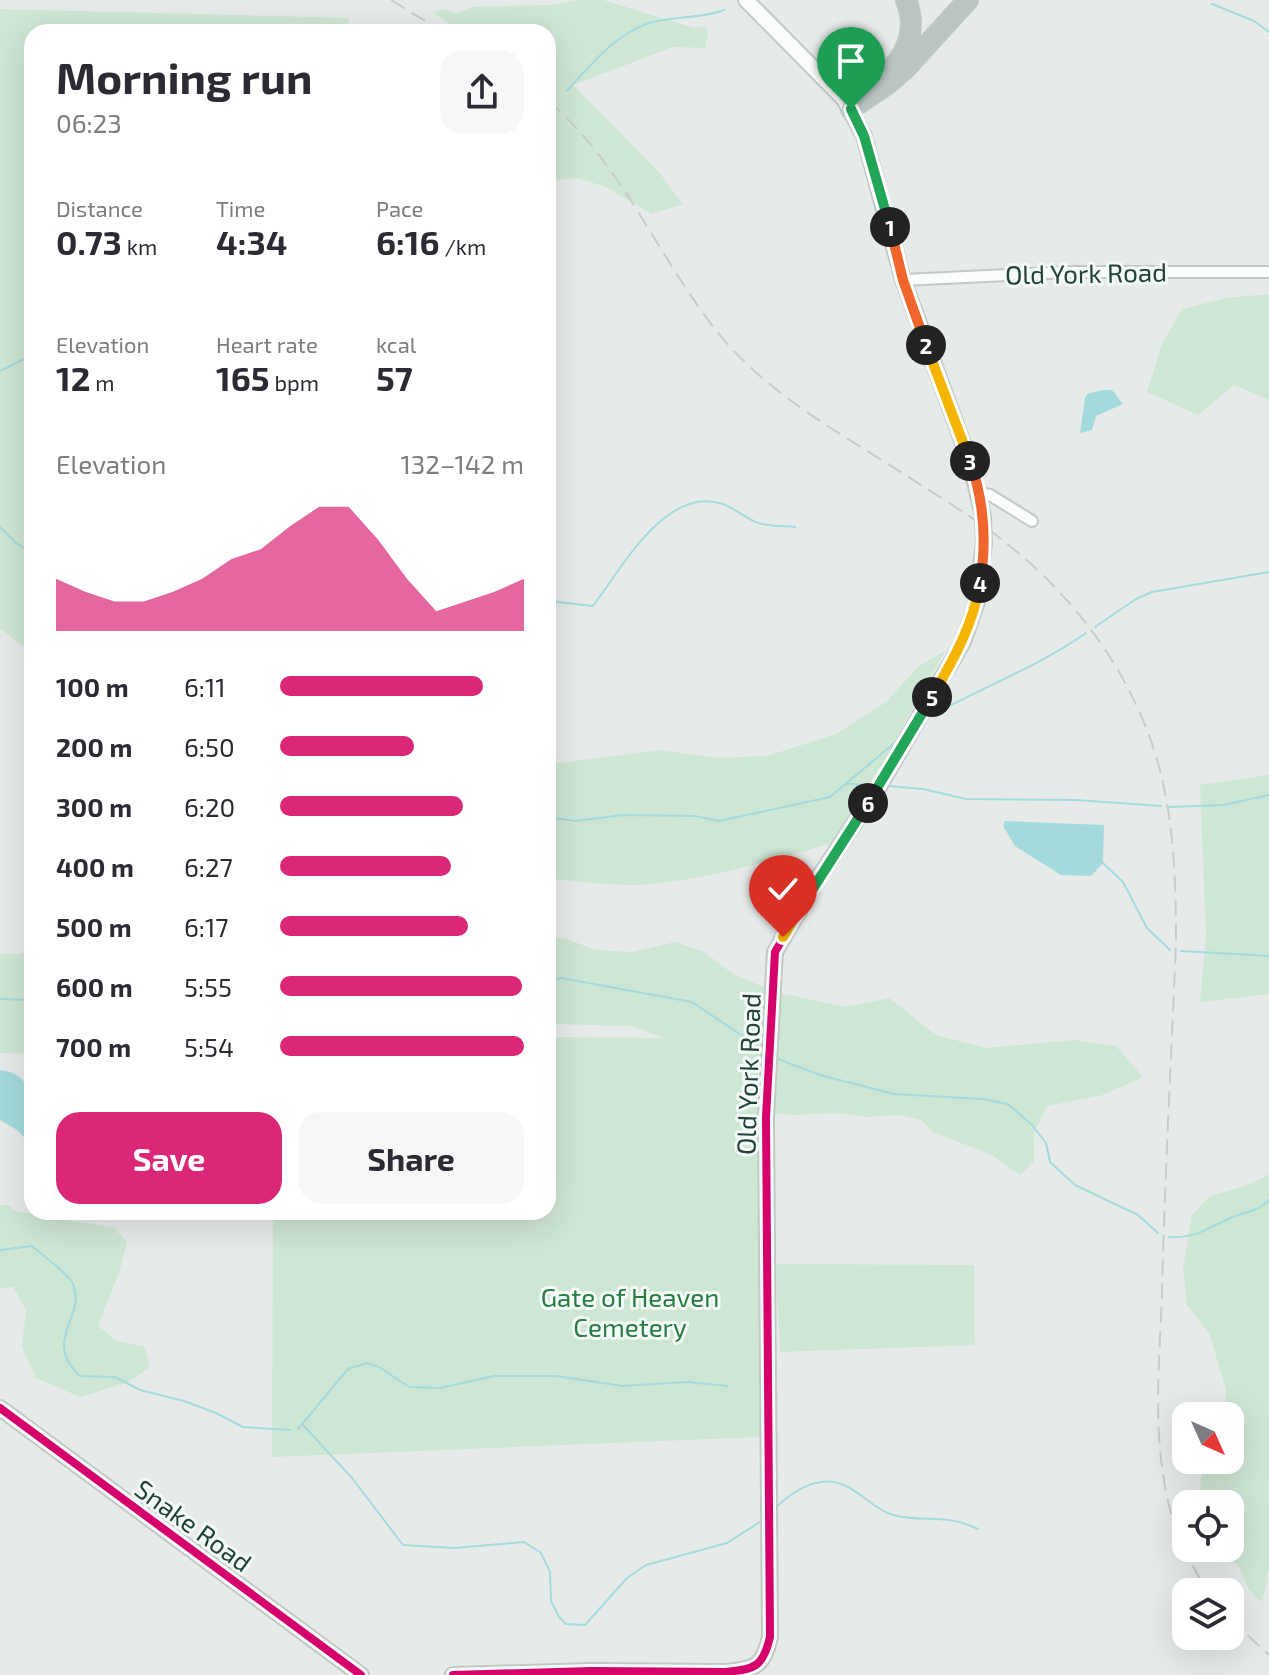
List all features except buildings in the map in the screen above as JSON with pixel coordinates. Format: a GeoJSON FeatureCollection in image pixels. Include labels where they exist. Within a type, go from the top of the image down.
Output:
{"type":"FeatureCollection","features":[{"type":"Feature","properties":{"kind":"highway"},"geometry":{"type":"LineString","coordinates":[[848,104],[901,59],[907,48],[911,24],[911,11],[906,0]]}},
{"type":"Feature","properties":{"kind":"highway"},"geometry":{"type":"LineString","coordinates":[[848,104],[888,84],[968,0]]}},
{"type":"Feature","properties":{"kind":"street","name":"Old York Road"},"geometry":{"type":"LineString","coordinates":[[453,1675],[591,1671],[726,1672],[748,1670],[758,1665],[766,1653],[770,1622],[766,1117],[775,952],[815,883],[880,785],[963,642],[976,605],[984,544],[979,493],[903,280],[864,136],[848,104],[746,0]]}},
{"type":"Feature","properties":{"kind":"street","name":"Old York Road"},"geometry":{"type":"LineString","coordinates":[[903,280],[1070,272],[1269,272]]}},
{"type":"Feature","properties":{"kind":"street"},"geometry":{"type":"LineString","coordinates":[[979,493],[990,495],[1032,521]]}},
{"type":"Feature","properties":{"kind":"street","name":"Snake Road"},"geometry":{"type":"LineString","coordinates":[[0,1408],[361,1675]]}},
{"type":"Feature","properties":{"kind":"green space"},"geometry":{"type":"Polygon","coordinates":[[[603,0],[694,28],[704,26],[708,33],[705,48],[673,47],[573,85],[658,171],[683,204],[652,214],[606,187],[577,178],[556,180],[556,24],[450,24],[432,12],[444,9],[456,14],[472,7],[603,0]]]}},
{"type":"Feature","properties":{"kind":"green space"},"geometry":{"type":"Polygon","coordinates":[[[0,9],[349,18],[348,24],[24,24],[24,646],[0,629],[0,9]]]}},
{"type":"Feature","properties":{"kind":"green space"},"geometry":{"type":"Polygon","coordinates":[[[1269,294],[1269,400],[1234,385],[1198,415],[1147,392],[1162,344],[1182,309],[1226,298],[1269,294]]]}},
{"type":"Feature","properties":{"kind":"green space"},"geometry":{"type":"Polygon","coordinates":[[[945,651],[839,841],[770,861],[677,881],[640,885],[556,879],[556,763],[661,750],[718,758],[767,756],[836,734],[886,702],[919,666],[945,651]]]}},
{"type":"Feature","properties":{"kind":"green space"},"geometry":{"type":"Polygon","coordinates":[[[1269,775],[1269,994],[1200,1002],[1206,936],[1200,785],[1269,775]]]}},
{"type":"Feature","properties":{"kind":"green space","name":"Gate of Heaven Cemetery"},"geometry":{"type":"Polygon","coordinates":[[[556,938],[596,950],[632,952],[675,942],[704,952],[733,974],[775,992],[845,1007],[889,998],[936,1035],[986,1048],[1075,1040],[1116,1046],[1143,1077],[1103,1095],[1047,1106],[1034,1133],[1034,1161],[1020,1175],[992,1155],[933,1132],[921,1120],[899,1115],[792,1115],[765,1112],[759,1107],[761,1437],[272,1457],[273,1220],[556,1220],[556,1037],[663,1038],[632,1026],[556,1024],[556,938]]]}},
{"type":"Feature","properties":{"kind":"green space"},"geometry":{"type":"Polygon","coordinates":[[[24,952],[24,1054],[0,1053],[0,954],[24,952]]]}},
{"type":"Feature","properties":{"kind":"green space"},"geometry":{"type":"Polygon","coordinates":[[[1269,1175],[1269,1570],[1262,1602],[1249,1590],[1235,1562],[1244,1562],[1244,1490],[1200,1490],[1202,1474],[1244,1474],[1244,1402],[1225,1402],[1226,1390],[1210,1335],[1187,1305],[1183,1269],[1192,1215],[1210,1196],[1269,1175]]]}},
{"type":"Feature","properties":{"kind":"green space"},"geometry":{"type":"Polygon","coordinates":[[[0,1205],[24,1212],[24,1220],[68,1220],[114,1228],[127,1242],[120,1270],[98,1326],[117,1341],[145,1347],[150,1367],[129,1382],[80,1397],[36,1378],[22,1347],[26,1309],[13,1287],[0,1288],[0,1205]]]}},
{"type":"Feature","properties":{"kind":"green space"},"geometry":{"type":"Polygon","coordinates":[[[776,1264],[974,1265],[975,1345],[780,1352],[776,1264]]]}},
{"type":"Feature","properties":{"kind":"water"},"geometry":{"type":"Polygon","coordinates":[[[1112,390],[1123,404],[1096,416],[1092,430],[1080,433],[1087,394],[1112,390]]]}},
{"type":"Feature","properties":{"kind":"water"},"geometry":{"type":"Polygon","coordinates":[[[1005,821],[1104,825],[1103,863],[1091,876],[1061,875],[1015,846],[1003,826],[1005,821]]]}},
{"type":"Feature","properties":{"kind":"water"},"geometry":{"type":"Polygon","coordinates":[[[0,1070],[12,1073],[24,1082],[24,1137],[0,1120],[0,1070]]]}},
{"type":"Feature","properties":{"kind":"waterway"},"geometry":{"type":"LineString","coordinates":[[1212,4],[1254,21],[1269,32]]}},
{"type":"Feature","properties":{"kind":"waterway"},"geometry":{"type":"LineString","coordinates":[[567,91],[604,52],[637,28],[658,21],[724,10]]}},
{"type":"Feature","properties":{"kind":"waterway"},"geometry":{"type":"LineString","coordinates":[[0,371],[24,359]]}},
{"type":"Feature","properties":{"kind":"waterway"},"geometry":{"type":"LineString","coordinates":[[556,601],[593,606],[646,535],[680,508],[699,502],[719,503],[758,523],[795,527]]}},
{"type":"Feature","properties":{"kind":"waterway"},"geometry":{"type":"LineString","coordinates":[[0,527],[24,548]]}},
{"type":"Feature","properties":{"kind":"waterway"},"geometry":{"type":"LineString","coordinates":[[1095,627],[1136,599],[1152,592],[1269,572]]}},
{"type":"Feature","properties":{"kind":"waterway"},"geometry":{"type":"LineString","coordinates":[[925,719],[1047,657],[1086,633]]}},
{"type":"Feature","properties":{"kind":"waterway"},"geometry":{"type":"LineString","coordinates":[[556,818],[575,821],[623,815],[695,816],[719,821],[830,797],[898,740]]}},
{"type":"Feature","properties":{"kind":"waterway"},"geometry":{"type":"LineString","coordinates":[[846,784],[872,785]]}},
{"type":"Feature","properties":{"kind":"waterway"},"geometry":{"type":"LineString","coordinates":[[888,786],[923,789],[966,799],[1076,800],[1161,806]]}},
{"type":"Feature","properties":{"kind":"waterway"},"geometry":{"type":"LineString","coordinates":[[1168,807],[1224,805],[1269,795]]}},
{"type":"Feature","properties":{"kind":"waterway"},"geometry":{"type":"LineString","coordinates":[[1103,863],[1123,882],[1147,928],[1170,950]]}},
{"type":"Feature","properties":{"kind":"waterway"},"geometry":{"type":"LineString","coordinates":[[1181,951],[1269,956]]}},
{"type":"Feature","properties":{"kind":"waterway"},"geometry":{"type":"LineString","coordinates":[[556,980],[561,978],[692,1002],[762,1049]]}},
{"type":"Feature","properties":{"kind":"waterway"},"geometry":{"type":"LineString","coordinates":[[0,999],[24,1000]]}},
{"type":"Feature","properties":{"kind":"waterway"},"geometry":{"type":"LineString","coordinates":[[776,1058],[820,1075],[894,1094],[982,1099],[1008,1104],[1032,1125],[1046,1143],[1050,1162],[1075,1185],[1138,1215],[1158,1233]]}},
{"type":"Feature","properties":{"kind":"waterway"},"geometry":{"type":"LineString","coordinates":[[1169,1237],[1190,1236],[1256,1209],[1269,1200]]}},
{"type":"Feature","properties":{"kind":"waterway"},"geometry":{"type":"LineString","coordinates":[[0,1250],[32,1246],[73,1284],[75,1307],[64,1340],[64,1351],[80,1376],[115,1377],[140,1390],[216,1413],[243,1427],[290,1430]]}},
{"type":"Feature","properties":{"kind":"waterway"},"geometry":{"type":"LineString","coordinates":[[298,1429],[348,1369],[367,1363],[379,1367],[409,1387],[440,1388],[494,1376],[556,1376],[623,1386],[687,1382],[728,1386]]}},
{"type":"Feature","properties":{"kind":"waterway"},"geometry":{"type":"LineString","coordinates":[[303,1425],[352,1478],[403,1545],[454,1548],[524,1542],[541,1553],[550,1572],[551,1601],[566,1624],[585,1625],[627,1578],[646,1565],[727,1543],[763,1520]]}},
{"type":"Feature","properties":{"kind":"waterway"},"geometry":{"type":"LineString","coordinates":[[775,1508],[808,1486],[836,1483],[852,1489],[893,1515],[955,1521],[978,1529]]}},
{"type":"Feature","properties":{"kind":"railway"},"geometry":{"type":"LineString","coordinates":[[391,0],[430,24]]}},
{"type":"Feature","properties":{"kind":"railway"},"geometry":{"type":"LineString","coordinates":[[556,108],[576,127],[623,188],[685,287],[731,348],[792,402],[973,519],[1039,571],[1065,598],[1110,657],[1144,723],[1165,793],[1173,849],[1176,906],[1159,1438],[1165,1486],[1176,1528],[1200,1578]]}},
{"type":"Feature","properties":{"kind":"railway"},"geometry":{"type":"LineString","coordinates":[[1244,1632],[1269,1655]]}},
{"type":"Feature","properties":{"kind":"cycle path"},"geometry":{"type":"LineString","coordinates":[[453,1675],[736,1671],[756,1665],[764,1655],[770,1637],[766,1117],[775,952],[815,883],[880,785],[963,642],[976,605],[983,566],[983,516],[971,465],[903,280],[864,136],[851,109]]}},
{"type":"Feature","properties":{"kind":"cycle path"},"geometry":{"type":"LineString","coordinates":[[0,1408],[361,1675]]}},
{"type":"Feature","properties":{"kind":"route"},"geometry":{"type":"LineString","coordinates":[[783,937],[880,785],[963,642],[976,605],[983,566],[983,516],[971,465],[903,280],[864,136],[851,109]]}}]}
